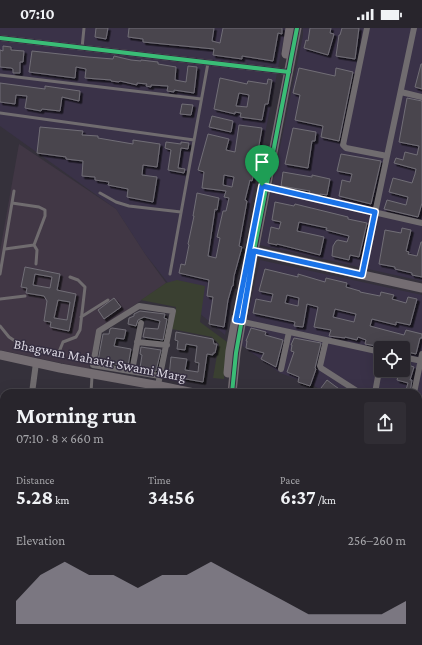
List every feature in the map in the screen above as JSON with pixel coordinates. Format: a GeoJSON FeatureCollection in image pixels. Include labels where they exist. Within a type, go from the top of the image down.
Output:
{"type":"FeatureCollection","features":[{"type":"Feature","properties":{"kind":"street"},"geometry":{"type":"LineString","coordinates":[[286,72],[290,28]]}},
{"type":"Feature","properties":{"kind":"street"},"geometry":{"type":"LineString","coordinates":[[232,389],[239,320],[286,72],[296,28]]}},
{"type":"Feature","properties":{"kind":"street"},"geometry":{"type":"LineString","coordinates":[[367,28],[344,147],[387,156]]}},
{"type":"Feature","properties":{"kind":"street"},"geometry":{"type":"LineString","coordinates":[[362,275],[414,28]]}},
{"type":"Feature","properties":{"kind":"street"},"geometry":{"type":"LineString","coordinates":[[0,38],[286,72]]}},
{"type":"Feature","properties":{"kind":"street"},"geometry":{"type":"LineString","coordinates":[[401,92],[422,97]]}},
{"type":"Feature","properties":{"kind":"street"},"geometry":{"type":"LineString","coordinates":[[264,187],[422,223]]}},
{"type":"Feature","properties":{"kind":"street"},"geometry":{"type":"LineString","coordinates":[[252,251],[422,288]]}},
{"type":"Feature","properties":{"kind":"street"},"geometry":{"type":"LineString","coordinates":[[158,385],[167,345],[173,311],[139,306],[99,331],[93,365],[160,376]]}},
{"type":"Feature","properties":{"kind":"street"},"geometry":{"type":"LineString","coordinates":[[239,320],[374,350]]}},
{"type":"Feature","properties":{"kind":"street"},"geometry":{"type":"LineString","coordinates":[[227,389],[230,351],[239,320]]}},
{"type":"Feature","properties":{"kind":"street"},"geometry":{"type":"LineString","coordinates":[[132,371],[140,323]]}},
{"type":"Feature","properties":{"kind":"street"},"geometry":{"type":"LineString","coordinates":[[281,369],[289,332]]}},
{"type":"Feature","properties":{"kind":"street"},"geometry":{"type":"LineString","coordinates":[[326,340],[320,366],[321,368],[354,389]]}},
{"type":"Feature","properties":{"kind":"street"},"geometry":{"type":"LineString","coordinates":[[137,342],[167,345]]}},
{"type":"Feature","properties":{"kind":"street"},"geometry":{"type":"LineString","coordinates":[[415,389],[422,354]]}},
{"type":"Feature","properties":{"kind":"street","name":"Bhagwan Mahavir Swami Marg"},"geometry":{"type":"LineString","coordinates":[[0,355],[92,374],[176,389]]}},
{"type":"Feature","properties":{"kind":"street"},"geometry":{"type":"LineString","coordinates":[[410,359],[421,361]]}},
{"type":"Feature","properties":{"kind":"street"},"geometry":{"type":"LineString","coordinates":[[33,389],[36,363]]}},
{"type":"Feature","properties":{"kind":"street"},"geometry":{"type":"LineString","coordinates":[[376,389],[378,377]]}},
{"type":"Feature","properties":{"kind":"lane"},"geometry":{"type":"LineString","coordinates":[[82,48],[84,28]]}},
{"type":"Feature","properties":{"kind":"lane"},"geometry":{"type":"LineString","coordinates":[[170,274],[208,63]]}},
{"type":"Feature","properties":{"kind":"lane"},"geometry":{"type":"LineString","coordinates":[[0,75],[201,99]]}},
{"type":"Feature","properties":{"kind":"lane"},"geometry":{"type":"LineString","coordinates":[[0,113],[194,140]]}},
{"type":"Feature","properties":{"kind":"lane"},"geometry":{"type":"LineString","coordinates":[[0,274],[14,191]]}},
{"type":"Feature","properties":{"kind":"lane"},"geometry":{"type":"LineString","coordinates":[[100,193],[116,202],[129,206],[181,212]]}},
{"type":"Feature","properties":{"kind":"lane"},"geometry":{"type":"LineString","coordinates":[[12,203],[39,207],[45,210],[45,216],[34,245]]}},
{"type":"Feature","properties":{"kind":"lane"},"geometry":{"type":"LineString","coordinates":[[5,249],[34,245]]}},
{"type":"Feature","properties":{"kind":"lane"},"geometry":{"type":"LineString","coordinates":[[34,245],[37,250],[36,264]]}},
{"type":"Feature","properties":{"kind":"lane"},"geometry":{"type":"LineString","coordinates":[[0,326],[9,337],[30,351],[59,352],[63,342],[76,337],[80,330],[85,287],[78,280],[70,277]]}},
{"type":"Feature","properties":{"kind":"lane"},"geometry":{"type":"LineString","coordinates":[[0,299],[25,296]]}},
{"type":"Feature","properties":{"kind":"lane"},"geometry":{"type":"LineString","coordinates":[[81,317],[108,300]]}},
{"type":"Feature","properties":{"kind":"lane"},"geometry":{"type":"LineString","coordinates":[[91,389],[92,374]]}},
{"type":"Feature","properties":{"kind":"shaded area"},"geometry":{"type":"Polygon","coordinates":[[[0,28],[286,28],[225,335],[176,293],[145,254],[116,209],[0,126],[0,28]]]}},
{"type":"Feature","properties":{"kind":"shaded area"},"geometry":{"type":"Polygon","coordinates":[[[303,28],[422,28],[422,281],[260,245],[303,35],[303,28]]]}},
{"type":"Feature","properties":{"kind":"shaded area"},"geometry":{"type":"Polygon","coordinates":[[[19,144],[116,209],[166,283],[96,332],[89,369],[0,350],[0,251],[19,144]]]}},
{"type":"Feature","properties":{"kind":"shaded area"},"geometry":{"type":"Polygon","coordinates":[[[260,260],[422,295],[422,389],[319,389],[313,385],[280,373],[241,345],[260,260]]]}},
{"type":"Feature","properties":{"kind":"green space"},"geometry":{"type":"Polygon","coordinates":[[[177,280],[205,286],[200,322],[227,342],[224,379],[213,378],[219,344],[212,337],[172,329],[176,307],[141,300],[166,283],[177,280]]]}},
{"type":"Feature","properties":{"kind":"building"},"geometry":{"type":"Polygon","coordinates":[[[96,28],[108,28],[106,39],[95,37],[96,28]]]}},
{"type":"Feature","properties":{"kind":"building"},"geometry":{"type":"Polygon","coordinates":[[[129,28],[214,28],[212,41],[220,43],[223,28],[282,28],[282,34],[278,33],[273,61],[242,56],[242,59],[213,55],[214,49],[143,42],[143,39],[128,37],[129,28]]]}},
{"type":"Feature","properties":{"kind":"building"},"geometry":{"type":"Polygon","coordinates":[[[310,28],[331,28],[330,33],[334,34],[328,55],[304,48],[306,40],[308,41],[310,28]]]}},
{"type":"Feature","properties":{"kind":"building"},"geometry":{"type":"Polygon","coordinates":[[[342,28],[359,28],[355,59],[336,56],[339,35],[342,28]]]}},
{"type":"Feature","properties":{"kind":"building"},"geometry":{"type":"Polygon","coordinates":[[[3,46],[11,47],[11,50],[24,51],[23,62],[20,62],[20,73],[13,73],[13,69],[11,68],[0,67],[0,50],[3,51],[3,46]]]}},
{"type":"Feature","properties":{"kind":"building"},"geometry":{"type":"Polygon","coordinates":[[[32,51],[113,59],[114,56],[131,60],[158,62],[158,64],[176,67],[175,80],[186,82],[188,66],[197,67],[194,93],[174,90],[174,92],[167,91],[168,86],[151,85],[151,87],[146,86],[147,84],[137,83],[137,85],[120,81],[85,78],[86,69],[76,67],[75,78],[29,72],[32,51]]]}},
{"type":"Feature","properties":{"kind":"building"},"geometry":{"type":"Polygon","coordinates":[[[422,64],[422,89],[415,87],[422,64]]]}},
{"type":"Feature","properties":{"kind":"building"},"geometry":{"type":"Polygon","coordinates":[[[299,68],[335,76],[336,68],[353,72],[339,141],[321,137],[323,126],[295,120],[300,95],[293,93],[299,68]]]}},
{"type":"Feature","properties":{"kind":"building"},"geometry":{"type":"Polygon","coordinates":[[[220,78],[247,84],[248,81],[267,84],[268,79],[272,80],[268,104],[265,104],[262,120],[240,117],[241,113],[235,112],[235,114],[214,109],[220,78]],[[239,93],[236,106],[247,107],[249,95],[239,93]]]}},
{"type":"Feature","properties":{"kind":"building"},"geometry":{"type":"Polygon","coordinates":[[[0,83],[45,89],[45,86],[80,91],[79,101],[62,97],[60,111],[42,109],[41,111],[25,108],[27,96],[16,95],[15,104],[0,102],[0,83]]]}},
{"type":"Feature","properties":{"kind":"building"},"geometry":{"type":"Polygon","coordinates":[[[407,98],[422,101],[422,203],[418,217],[384,209],[387,200],[406,205],[408,197],[389,192],[393,178],[412,183],[415,174],[416,169],[394,163],[396,158],[403,160],[405,152],[417,155],[419,146],[399,142],[407,98]]]}},
{"type":"Feature","properties":{"kind":"building"},"geometry":{"type":"Polygon","coordinates":[[[182,104],[193,105],[191,115],[180,114],[182,104]]]}},
{"type":"Feature","properties":{"kind":"building"},"geometry":{"type":"Polygon","coordinates":[[[212,116],[233,121],[231,132],[209,127],[212,116]]]}},
{"type":"Feature","properties":{"kind":"building"},"geometry":{"type":"Polygon","coordinates":[[[239,125],[262,128],[257,157],[260,157],[257,169],[255,168],[252,181],[250,180],[245,200],[247,201],[239,246],[242,247],[234,276],[233,286],[228,300],[224,327],[209,324],[213,297],[207,296],[209,280],[179,273],[181,264],[185,265],[197,193],[219,198],[217,210],[215,209],[208,256],[216,258],[220,238],[217,237],[223,211],[226,211],[229,198],[224,197],[226,191],[202,188],[204,172],[198,170],[208,134],[229,139],[226,150],[235,152],[239,125]],[[224,175],[223,185],[232,187],[234,177],[224,175]]]}},
{"type":"Feature","properties":{"kind":"building"},"geometry":{"type":"Polygon","coordinates":[[[40,127],[83,131],[82,135],[98,136],[98,138],[133,144],[133,140],[160,144],[157,167],[143,165],[142,175],[157,177],[153,202],[127,197],[128,189],[108,185],[109,182],[95,180],[95,177],[82,176],[83,161],[37,153],[40,127]]]}},
{"type":"Feature","properties":{"kind":"building"},"geometry":{"type":"Polygon","coordinates":[[[293,128],[316,132],[315,141],[312,141],[308,168],[285,164],[293,128]]]}},
{"type":"Feature","properties":{"kind":"building"},"geometry":{"type":"Polygon","coordinates":[[[166,142],[181,144],[181,142],[189,143],[188,149],[181,148],[178,168],[185,169],[184,173],[168,170],[171,150],[165,148],[166,142]]]}},
{"type":"Feature","properties":{"kind":"building"},"geometry":{"type":"Polygon","coordinates":[[[341,154],[381,161],[371,204],[339,196],[342,180],[350,182],[352,174],[337,171],[341,154]]]}},
{"type":"Feature","properties":{"kind":"building"},"geometry":{"type":"Polygon","coordinates":[[[283,172],[312,177],[312,175],[330,179],[327,195],[309,193],[310,191],[281,186],[283,172]]]}},
{"type":"Feature","properties":{"kind":"building"},"geometry":{"type":"Polygon","coordinates":[[[275,202],[294,206],[295,204],[367,223],[359,257],[350,255],[349,260],[332,256],[333,246],[336,241],[347,242],[349,236],[326,230],[327,228],[299,222],[297,231],[324,237],[320,255],[268,243],[271,227],[279,229],[281,222],[272,220],[275,202]]]}},
{"type":"Feature","properties":{"kind":"building"},"geometry":{"type":"Polygon","coordinates":[[[402,228],[411,230],[406,251],[409,252],[408,254],[417,256],[422,242],[422,277],[395,269],[395,267],[379,264],[385,230],[401,233],[402,228]]]}},
{"type":"Feature","properties":{"kind":"building"},"geometry":{"type":"Polygon","coordinates":[[[25,267],[60,274],[57,290],[76,294],[69,331],[50,327],[51,322],[44,321],[47,301],[44,296],[26,293],[27,288],[21,287],[25,267]],[[35,274],[33,285],[50,288],[52,277],[35,274]],[[58,300],[54,318],[67,320],[70,302],[58,300]]]}},
{"type":"Feature","properties":{"kind":"building"},"geometry":{"type":"Polygon","coordinates":[[[265,269],[298,277],[298,274],[325,282],[326,278],[347,283],[346,287],[360,292],[380,296],[381,292],[394,295],[392,299],[406,303],[408,297],[417,299],[410,325],[396,322],[396,325],[372,319],[370,326],[404,335],[406,330],[422,334],[422,338],[420,338],[416,354],[410,353],[410,341],[374,341],[374,346],[365,344],[366,340],[358,337],[357,340],[345,337],[329,336],[331,330],[314,327],[318,307],[307,304],[303,327],[294,326],[295,322],[253,313],[256,299],[271,302],[273,294],[259,291],[265,269]],[[287,295],[285,303],[298,306],[299,298],[287,295]],[[335,309],[333,317],[354,322],[356,314],[335,309]]]}},
{"type":"Feature","properties":{"kind":"building"},"geometry":{"type":"Polygon","coordinates":[[[114,298],[121,307],[104,319],[98,310],[114,298]]]}},
{"type":"Feature","properties":{"kind":"building"},"geometry":{"type":"Polygon","coordinates":[[[140,311],[165,314],[164,318],[167,319],[163,340],[143,337],[145,328],[158,329],[160,321],[144,317],[138,320],[136,326],[128,324],[129,318],[140,311]]]}},
{"type":"Feature","properties":{"kind":"building"},"geometry":{"type":"Polygon","coordinates":[[[251,328],[266,332],[265,335],[283,340],[276,367],[261,359],[264,353],[246,348],[246,341],[251,328]]]}},
{"type":"Feature","properties":{"kind":"building"},"geometry":{"type":"Polygon","coordinates":[[[110,329],[126,330],[124,339],[116,338],[114,346],[131,349],[128,366],[98,361],[103,334],[109,334],[110,329]]]}},
{"type":"Feature","properties":{"kind":"building"},"geometry":{"type":"Polygon","coordinates":[[[176,332],[213,339],[214,344],[217,344],[213,355],[207,354],[203,382],[169,376],[171,357],[187,359],[185,370],[198,372],[199,363],[195,362],[197,346],[186,344],[185,350],[177,349],[178,341],[175,340],[176,332]]]}},
{"type":"Feature","properties":{"kind":"building"},"geometry":{"type":"Polygon","coordinates":[[[294,338],[321,343],[316,369],[310,386],[298,382],[299,377],[287,372],[294,352],[291,351],[291,345],[294,338]]]}},
{"type":"Feature","properties":{"kind":"building"},"geometry":{"type":"Polygon","coordinates":[[[141,347],[161,350],[156,371],[140,368],[142,355],[140,354],[141,347]]]}},
{"type":"Feature","properties":{"kind":"building"},"geometry":{"type":"Polygon","coordinates":[[[410,366],[414,367],[410,380],[412,380],[411,389],[406,389],[408,383],[397,380],[398,377],[410,377],[410,366]]]}},
{"type":"Feature","properties":{"kind":"building"},"geometry":{"type":"Polygon","coordinates":[[[327,380],[339,389],[322,389],[321,388],[327,380]]]}},
{"type":"Feature","properties":{"kind":"cycle path"},"geometry":{"type":"LineString","coordinates":[[232,389],[236,353],[254,251],[297,28]]}},
{"type":"Feature","properties":{"kind":"cycle path"},"geometry":{"type":"LineString","coordinates":[[0,38],[289,72]]}},
{"type":"Feature","properties":{"kind":"route"},"geometry":{"type":"LineString","coordinates":[[262,186],[375,212],[362,275],[254,251],[242,321],[236,320],[256,220],[262,186]]}}]}
